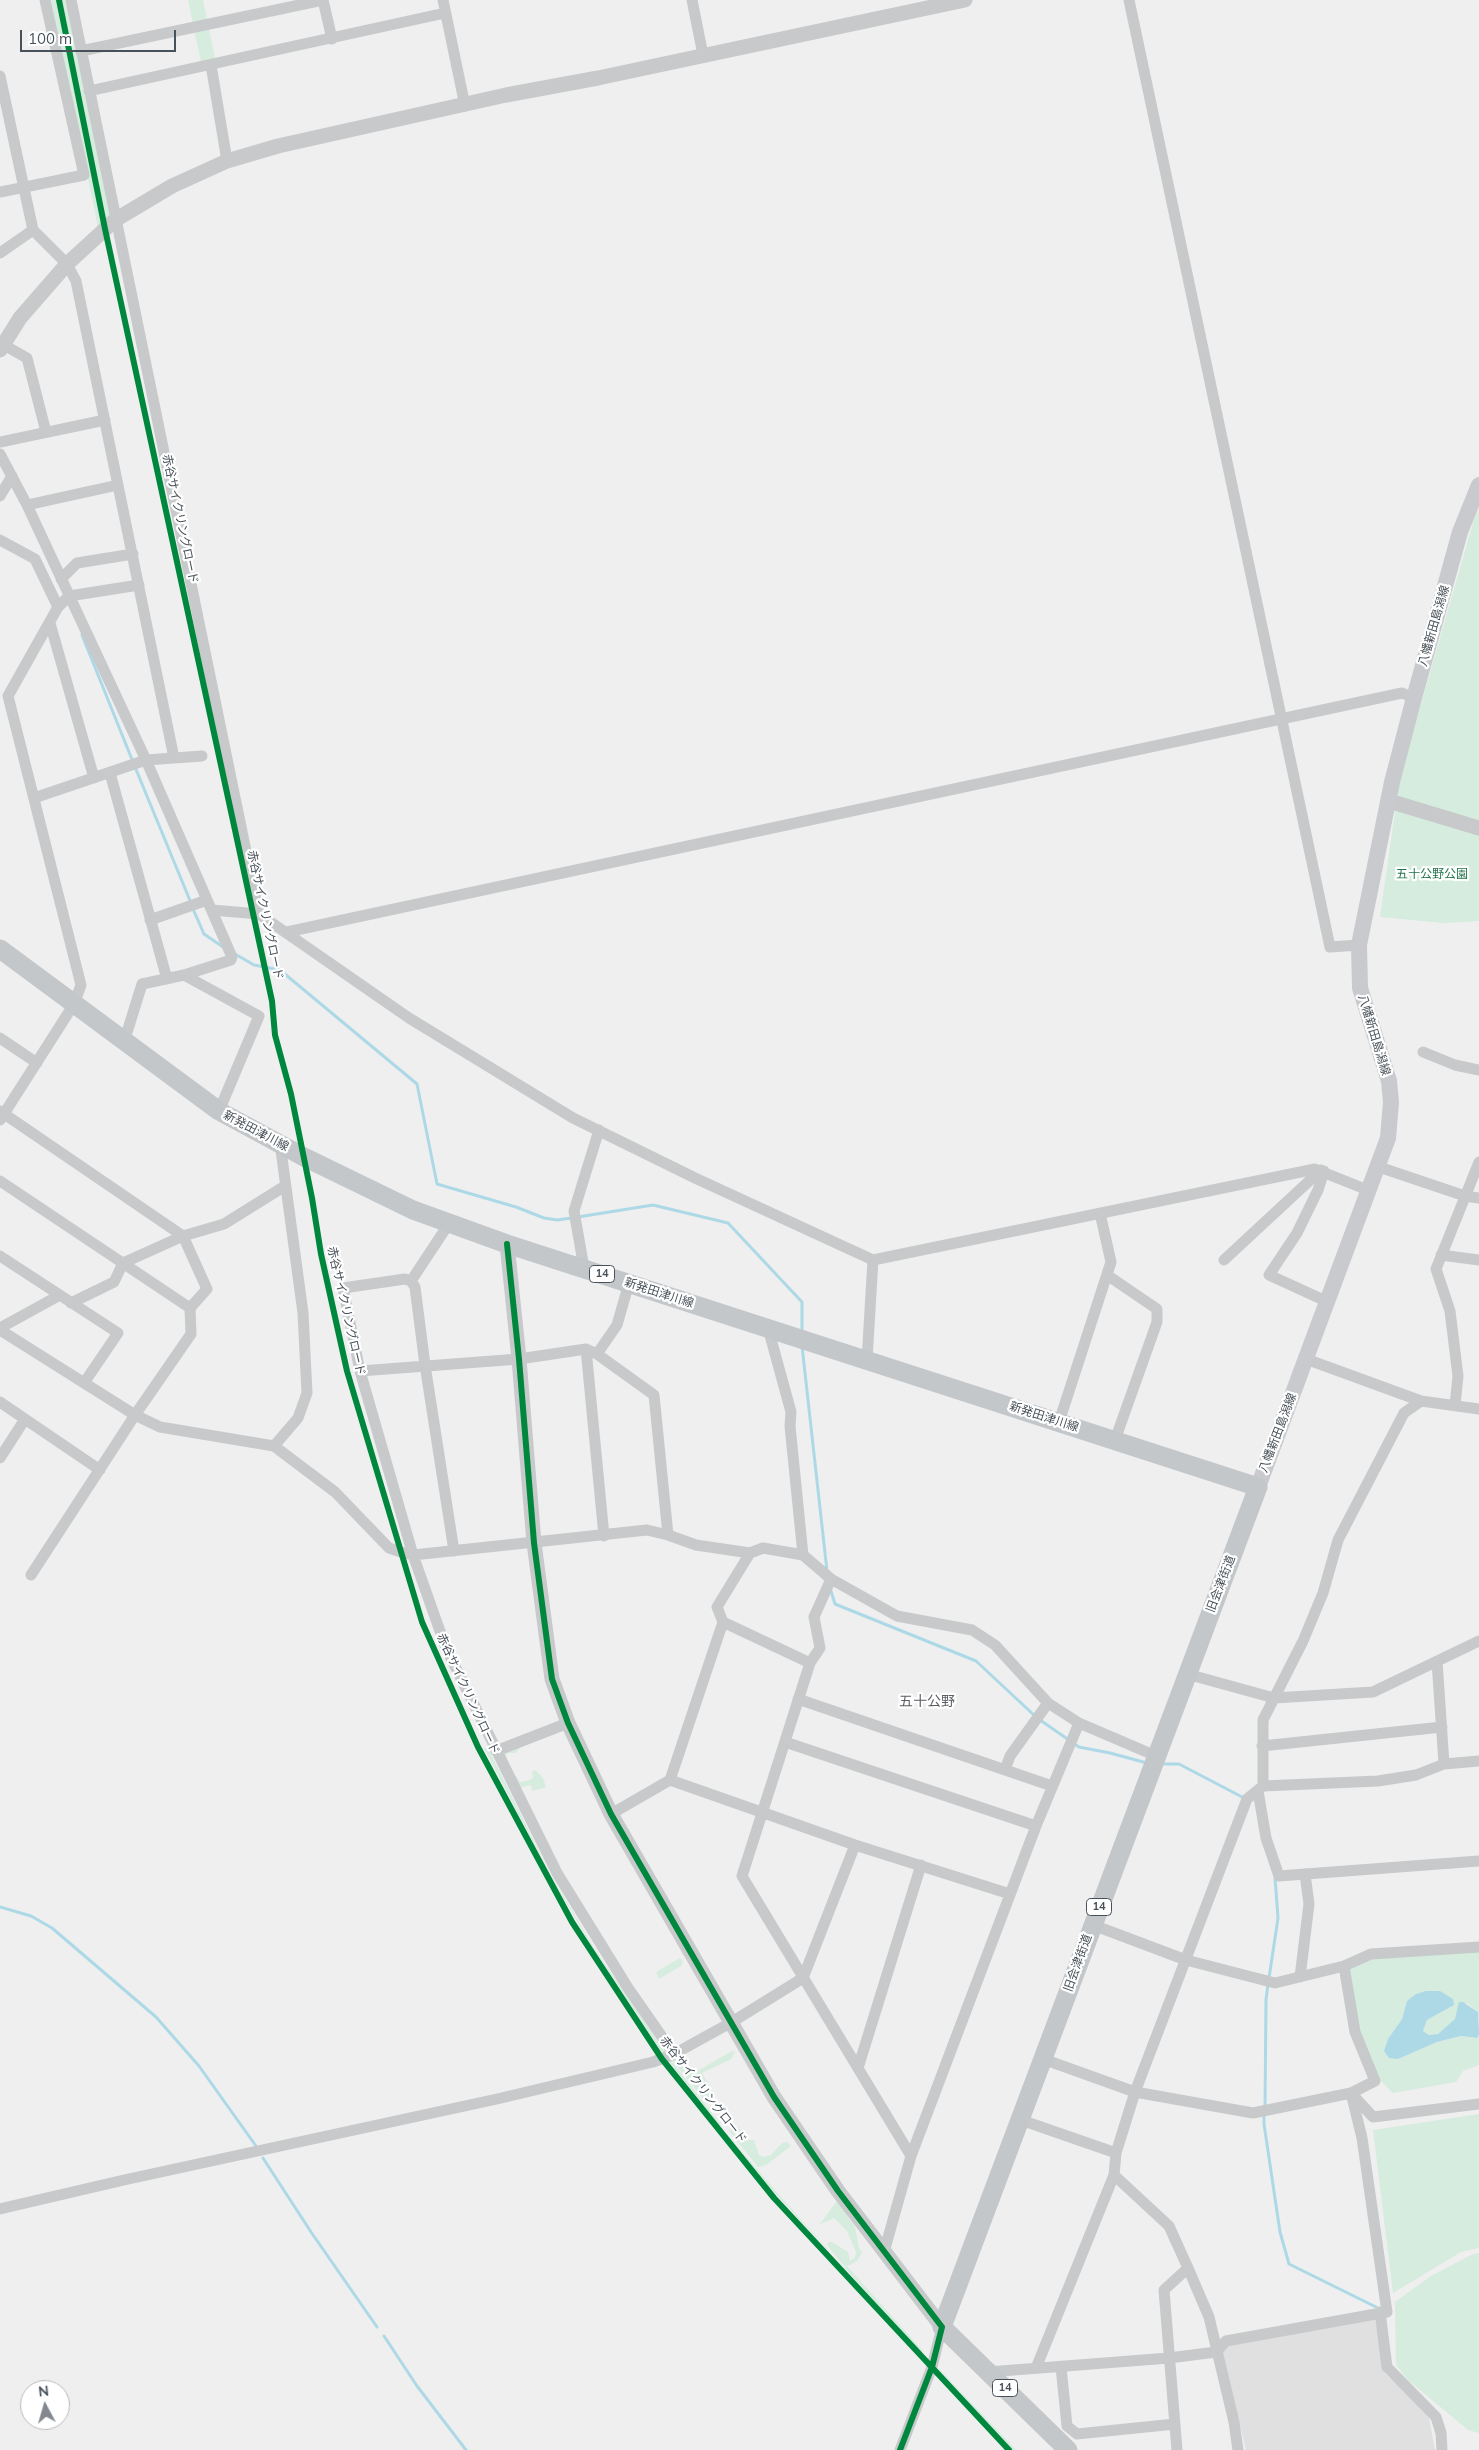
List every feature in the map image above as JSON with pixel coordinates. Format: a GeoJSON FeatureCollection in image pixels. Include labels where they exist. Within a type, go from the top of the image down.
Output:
{"type":"FeatureCollection","features":[{"type":"Feature","properties":{"kind":"main road","name":"八幡新田島潟線"},"geometry":{"type":"LineString","coordinates":[[1258,1487],[1379,1167],[1388,1138],[1391,1102],[1389,1081],[1360,988],[1359,945],[1389,801],[1414,698],[1460,532],[1479,485]]}},
{"type":"Feature","properties":{"kind":"main road","name":"新発田津川線"},"geometry":{"type":"LineString","coordinates":[[0,949],[219,1111],[376,1193],[413,1210],[507,1244],[1258,1487]]}},
{"type":"Feature","properties":{"kind":"main road","name":"旧会津街道"},"geometry":{"type":"LineString","coordinates":[[942,2327],[1258,1487]]}},
{"type":"Feature","properties":{"kind":"main road","name":"14"},"geometry":{"type":"LineString","coordinates":[[942,2327],[1052,2435],[1072,2442]]}},
{"type":"Feature","properties":{"kind":"street"},"geometry":{"type":"LineString","coordinates":[[0,192],[84,175],[45,0]]}},
{"type":"Feature","properties":{"kind":"street"},"geometry":{"type":"LineString","coordinates":[[71,0],[259,914]]}},
{"type":"Feature","properties":{"kind":"street"},"geometry":{"type":"LineString","coordinates":[[81,51],[323,0],[332,39]]}},
{"type":"Feature","properties":{"kind":"street"},"geometry":{"type":"LineString","coordinates":[[443,0],[465,106]]}},
{"type":"Feature","properties":{"kind":"street"},"geometry":{"type":"LineString","coordinates":[[692,0],[703,55]]}},
{"type":"Feature","properties":{"kind":"street"},"geometry":{"type":"LineString","coordinates":[[46,432],[27,358],[2,347],[20,318],[67,264],[115,220],[172,186],[227,161],[278,146],[465,106],[506,95],[598,78],[938,3],[965,0]]}},
{"type":"Feature","properties":{"kind":"street"},"geometry":{"type":"LineString","coordinates":[[1128,0],[1280,720],[1330,947],[1359,945]]}},
{"type":"Feature","properties":{"kind":"street"},"geometry":{"type":"LineString","coordinates":[[89,91],[445,13]]}},
{"type":"Feature","properties":{"kind":"street"},"geometry":{"type":"LineString","coordinates":[[211,65],[227,161]]}},
{"type":"Feature","properties":{"kind":"street"},"geometry":{"type":"LineString","coordinates":[[0,76],[33,230],[67,264],[76,281],[174,758]]}},
{"type":"Feature","properties":{"kind":"street"},"geometry":{"type":"LineString","coordinates":[[0,253],[33,230]]}},
{"type":"Feature","properties":{"kind":"street"},"geometry":{"type":"LineString","coordinates":[[0,442],[104,420]]}},
{"type":"Feature","properties":{"kind":"street"},"geometry":{"type":"LineString","coordinates":[[0,454],[27,505],[146,760],[231,952],[232,960],[184,975],[142,984],[124,1042]]}},
{"type":"Feature","properties":{"kind":"street"},"geometry":{"type":"LineString","coordinates":[[0,496],[12,476]]}},
{"type":"Feature","properties":{"kind":"street"},"geometry":{"type":"LineString","coordinates":[[27,505],[118,485]]}},
{"type":"Feature","properties":{"kind":"street"},"geometry":{"type":"LineString","coordinates":[[0,540],[35,560],[58,607]]}},
{"type":"Feature","properties":{"kind":"street"},"geometry":{"type":"LineString","coordinates":[[61,579],[77,563],[133,554]]}},
{"type":"Feature","properties":{"kind":"street"},"geometry":{"type":"LineString","coordinates":[[31,1575],[135,1415],[192,1334],[190,1308],[207,1289],[183,1236],[1,1115],[37,1063],[74,1004],[81,985],[34,798],[4,694],[50,623],[58,607],[69,596],[139,585]]}},
{"type":"Feature","properties":{"kind":"street"},"geometry":{"type":"LineString","coordinates":[[50,623],[94,778]]}},
{"type":"Feature","properties":{"kind":"street"},"geometry":{"type":"LineString","coordinates":[[286,932],[1402,693],[1414,698]]}},
{"type":"Feature","properties":{"kind":"street"},"geometry":{"type":"LineString","coordinates":[[34,798],[146,760],[202,756]]}},
{"type":"Feature","properties":{"kind":"street"},"geometry":{"type":"LineString","coordinates":[[110,773],[167,979]]}},
{"type":"Feature","properties":{"kind":"street"},"geometry":{"type":"LineString","coordinates":[[1389,801],[1479,828]]}},
{"type":"Feature","properties":{"kind":"street"},"geometry":{"type":"LineString","coordinates":[[150,920],[210,905],[259,914],[409,1018],[573,1118],[694,1178],[873,1260],[1305,1171],[1322,1170],[1370,1191]]}},
{"type":"Feature","properties":{"kind":"street"},"geometry":{"type":"LineString","coordinates":[[184,975],[259,1016],[219,1111]]}},
{"type":"Feature","properties":{"kind":"street"},"geometry":{"type":"LineString","coordinates":[[0,1038],[37,1063]]}},
{"type":"Feature","properties":{"kind":"street"},"geometry":{"type":"LineString","coordinates":[[1423,1052],[1455,1065],[1479,1070]]}},
{"type":"Feature","properties":{"kind":"street"},"geometry":{"type":"LineString","coordinates":[[584,1268],[574,1211],[599,1130]]}},
{"type":"Feature","properties":{"kind":"street"},"geometry":{"type":"LineString","coordinates":[[274,1446],[298,1418],[307,1393],[303,1313],[280,1143]]}},
{"type":"Feature","properties":{"kind":"street"},"geometry":{"type":"LineString","coordinates":[[1455,1405],[1458,1376],[1450,1312],[1436,1269],[1479,1162]]}},
{"type":"Feature","properties":{"kind":"street"},"geometry":{"type":"LineString","coordinates":[[1379,1167],[1465,1196],[1479,1198]]}},
{"type":"Feature","properties":{"kind":"street"},"geometry":{"type":"LineString","coordinates":[[1224,1260],[1322,1170]]}},
{"type":"Feature","properties":{"kind":"street"},"geometry":{"type":"LineString","coordinates":[[1322,1170],[1318,1190],[1297,1233],[1269,1275],[1328,1302]]}},
{"type":"Feature","properties":{"kind":"street"},"geometry":{"type":"LineString","coordinates":[[0,1181],[190,1308]]}},
{"type":"Feature","properties":{"kind":"street"},"geometry":{"type":"LineString","coordinates":[[71,1303],[114,1282],[123,1264],[183,1236],[224,1224],[285,1186]]}},
{"type":"Feature","properties":{"kind":"street"},"geometry":{"type":"LineString","coordinates":[[1059,1422],[1111,1262],[1100,1213]]}},
{"type":"Feature","properties":{"kind":"street"},"geometry":{"type":"LineString","coordinates":[[411,1281],[450,1222]]}},
{"type":"Feature","properties":{"kind":"street"},"geometry":{"type":"LineString","coordinates":[[507,1244],[519,1358],[534,1543],[552,1679],[568,1723],[610,1814],[732,2022],[774,2098],[838,2191],[942,2327],[932,2367],[900,2450]]}},
{"type":"Feature","properties":{"kind":"street"},"geometry":{"type":"LineString","coordinates":[[1441,1255],[1479,1260]]}},
{"type":"Feature","properties":{"kind":"street"},"geometry":{"type":"LineString","coordinates":[[0,1256],[118,1333],[84,1384]]}},
{"type":"Feature","properties":{"kind":"street"},"geometry":{"type":"LineString","coordinates":[[868,1360],[873,1260]]}},
{"type":"Feature","properties":{"kind":"street"},"geometry":{"type":"LineString","coordinates":[[1107,1275],[1157,1309],[1157,1322],[1115,1440]]}},
{"type":"Feature","properties":{"kind":"street"},"geometry":{"type":"LineString","coordinates":[[454,1551],[425,1365],[416,1287],[411,1281],[405,1279],[343,1288],[360,1371],[412,1555],[446,1648],[557,1873],[628,1988],[674,2054]]}},
{"type":"Feature","properties":{"kind":"street"},"geometry":{"type":"LineString","coordinates":[[597,1354],[617,1325],[629,1283]]}},
{"type":"Feature","properties":{"kind":"street"},"geometry":{"type":"LineString","coordinates":[[60,1295],[2,1333],[135,1415],[160,1427],[274,1446],[336,1492],[389,1548],[412,1555],[647,1530],[696,1545],[750,1553],[763,1548],[803,1555],[830,1579],[896,1616],[972,1630],[995,1645],[1048,1703],[1079,1723],[1156,1756]]}},
{"type":"Feature","properties":{"kind":"street"},"geometry":{"type":"LineString","coordinates":[[768,1328],[791,1412],[790,1426],[803,1555]]}},
{"type":"Feature","properties":{"kind":"street"},"geometry":{"type":"LineString","coordinates":[[360,1371],[519,1358],[586,1349],[597,1354],[654,1395],[668,1535]]}},
{"type":"Feature","properties":{"kind":"street"},"geometry":{"type":"LineString","coordinates":[[586,1349],[604,1536]]}},
{"type":"Feature","properties":{"kind":"street"},"geometry":{"type":"LineString","coordinates":[[1306,1359],[1421,1401],[1479,1409]]}},
{"type":"Feature","properties":{"kind":"street"},"geometry":{"type":"LineString","coordinates":[[1421,1401],[1404,1413],[1338,1540],[1323,1592],[1303,1640],[1262,1720],[1261,1788],[1266,1838],[1279,1876],[1479,1861]]}},
{"type":"Feature","properties":{"kind":"street"},"geometry":{"type":"LineString","coordinates":[[0,1402],[100,1470]]}},
{"type":"Feature","properties":{"kind":"street"},"geometry":{"type":"LineString","coordinates":[[0,1458],[5,1442],[25,1419]]}},
{"type":"Feature","properties":{"kind":"street"},"geometry":{"type":"LineString","coordinates":[[610,1814],[670,1780],[723,1622],[718,1607],[750,1553]]}},
{"type":"Feature","properties":{"kind":"street"},"geometry":{"type":"LineString","coordinates":[[830,1579],[814,1617],[820,1648],[810,1663],[742,1876],[911,2156]]}},
{"type":"Feature","properties":{"kind":"street"},"geometry":{"type":"LineString","coordinates":[[723,1622],[810,1663]]}},
{"type":"Feature","properties":{"kind":"street"},"geometry":{"type":"LineString","coordinates":[[1187,1674],[1274,1698],[1373,1692],[1479,1641]]}},
{"type":"Feature","properties":{"kind":"street"},"geometry":{"type":"LineString","coordinates":[[1438,1661],[1444,1764]]}},
{"type":"Feature","properties":{"kind":"street"},"geometry":{"type":"LineString","coordinates":[[798,1699],[1052,1786]]}},
{"type":"Feature","properties":{"kind":"street"},"geometry":{"type":"LineString","coordinates":[[1005,1770],[1010,1756],[1048,1703]]}},
{"type":"Feature","properties":{"kind":"street"},"geometry":{"type":"LineString","coordinates":[[496,1751],[568,1723]]}},
{"type":"Feature","properties":{"kind":"street"},"geometry":{"type":"LineString","coordinates":[[884,2252],[911,2156],[1036,1826],[1079,1723]]}},
{"type":"Feature","properties":{"kind":"street"},"geometry":{"type":"LineString","coordinates":[[1262,1746],[1442,1727]]}},
{"type":"Feature","properties":{"kind":"street"},"geometry":{"type":"LineString","coordinates":[[785,1742],[1036,1826]]}},
{"type":"Feature","properties":{"kind":"street"},"geometry":{"type":"LineString","coordinates":[[1036,2368],[1114,2175],[1116,2153],[1135,2092],[1246,1799],[1261,1788],[1378,1781],[1416,1775],[1444,1764],[1479,1761]]}},
{"type":"Feature","properties":{"kind":"street"},"geometry":{"type":"LineString","coordinates":[[670,1780],[855,1845],[1010,1894]]}},
{"type":"Feature","properties":{"kind":"street"},"geometry":{"type":"LineString","coordinates":[[0,2209],[513,2095],[653,2062],[674,2054],[732,2022],[803,1978],[855,1845]]}},
{"type":"Feature","properties":{"kind":"street"},"geometry":{"type":"LineString","coordinates":[[858,2068],[922,1865]]}},
{"type":"Feature","properties":{"kind":"street"},"geometry":{"type":"LineString","coordinates":[[1300,1977],[1309,1904],[1306,1874]]}},
{"type":"Feature","properties":{"kind":"street"},"geometry":{"type":"LineString","coordinates":[[1092,1925],[1186,1960],[1275,1983],[1344,1966],[1371,1954],[1479,1947]]}},
{"type":"Feature","properties":{"kind":"street"},"geometry":{"type":"LineString","coordinates":[[1043,2060],[1135,2092],[1253,2113],[1351,2093],[1375,2081],[1355,2032],[1344,1966]]}},
{"type":"Feature","properties":{"kind":"street"},"geometry":{"type":"LineString","coordinates":[[1351,2093],[1373,2117],[1479,2104]]}},
{"type":"Feature","properties":{"kind":"street"},"geometry":{"type":"LineString","coordinates":[[988,2372],[1061,2368],[1216,2352],[1226,2341],[1387,2312],[1362,2138],[1351,2093]]}},
{"type":"Feature","properties":{"kind":"street"},"geometry":{"type":"LineString","coordinates":[[1020,2120],[1116,2153]]}},
{"type":"Feature","properties":{"kind":"street"},"geometry":{"type":"LineString","coordinates":[[1114,2175],[1169,2226],[1188,2268],[1209,2318],[1234,2422],[1238,2450]]}},
{"type":"Feature","properties":{"kind":"street"},"geometry":{"type":"LineString","coordinates":[[1177,2450],[1164,2290],[1188,2268]]}},
{"type":"Feature","properties":{"kind":"street"},"geometry":{"type":"LineString","coordinates":[[1380,2312],[1387,2368],[1436,2418],[1441,2433],[1442,2450]]}},
{"type":"Feature","properties":{"kind":"street"},"geometry":{"type":"LineString","coordinates":[[1061,2368],[1067,2426],[1072,2442],[1175,2424]]}},
{"type":"Feature","properties":{"kind":"shaded area"},"geometry":{"type":"Polygon","coordinates":[[[1375,2318],[1385,2374],[1402,2388],[1429,2418],[1435,2450],[1246,2450],[1222,2350],[1227,2344],[1375,2318]]]}},
{"type":"Feature","properties":{"kind":"green space"},"geometry":{"type":"Polygon","coordinates":[[[51,0],[68,0],[113,219],[99,232],[51,0]]]}},
{"type":"Feature","properties":{"kind":"green space"},"geometry":{"type":"Polygon","coordinates":[[[188,0],[203,0],[215,58],[201,62],[188,0]]]}},
{"type":"Feature","properties":{"kind":"green space","name":"五十公野公園"},"geometry":{"type":"Polygon","coordinates":[[[1479,509],[1479,921],[1443,923],[1380,917],[1400,777],[1475,516],[1479,509]]]}},
{"type":"Feature","properties":{"kind":"green space"},"geometry":{"type":"Polygon","coordinates":[[[520,1747],[516,1753],[507,1753],[506,1757],[514,1773],[520,1782],[527,1781],[533,1778],[532,1771],[535,1770],[543,1778],[546,1787],[532,1791],[531,1785],[518,1788],[503,1757],[505,1751],[520,1747]]]}},
{"type":"Feature","properties":{"kind":"green space"},"geometry":{"type":"Polygon","coordinates":[[[484,1748],[488,1748],[548,1870],[594,1948],[665,2052],[663,2054],[589,1942],[549,1873],[484,1748]]]}},
{"type":"Feature","properties":{"kind":"green space"},"geometry":{"type":"Polygon","coordinates":[[[1479,1951],[1479,2020],[1478,2012],[1467,2003],[1456,2019],[1438,2034],[1429,2035],[1423,2031],[1427,2020],[1454,2005],[1440,1991],[1407,2001],[1402,2019],[1388,2039],[1384,2051],[1398,2059],[1437,2042],[1461,2036],[1477,2038],[1479,2034],[1479,2065],[1463,2071],[1456,2082],[1393,2093],[1378,2078],[1359,2030],[1350,1969],[1374,1958],[1479,1951]]]}},
{"type":"Feature","properties":{"kind":"green space"},"geometry":{"type":"Polygon","coordinates":[[[680,1958],[683,1962],[681,1966],[659,1979],[656,1972],[680,1958]]]}},
{"type":"Feature","properties":{"kind":"green space"},"geometry":{"type":"Polygon","coordinates":[[[732,2051],[735,2052],[731,2059],[702,2073],[715,2095],[705,2101],[672,2060],[674,2058],[689,2073],[694,2073],[732,2051]]]}},
{"type":"Feature","properties":{"kind":"green space"},"geometry":{"type":"Polygon","coordinates":[[[670,2059],[721,2125],[719,2126],[668,2060],[670,2059]]]}},
{"type":"Feature","properties":{"kind":"green space"},"geometry":{"type":"Polygon","coordinates":[[[1479,2114],[1479,2248],[1461,2252],[1393,2293],[1373,2130],[1479,2114]]]}},
{"type":"Feature","properties":{"kind":"green space"},"geometry":{"type":"Polygon","coordinates":[[[733,2127],[738,2127],[747,2140],[754,2140],[759,2155],[764,2157],[771,2155],[782,2143],[787,2142],[791,2146],[766,2165],[758,2167],[729,2131],[733,2127]]]}},
{"type":"Feature","properties":{"kind":"green space"},"geometry":{"type":"Polygon","coordinates":[[[725,2132],[833,2255],[759,2176],[724,2134],[725,2132]]]}},
{"type":"Feature","properties":{"kind":"green space"},"geometry":{"type":"Polygon","coordinates":[[[836,2202],[846,2210],[847,2216],[855,2227],[859,2248],[862,2252],[858,2260],[850,2265],[844,2266],[827,2245],[829,2242],[832,2242],[848,2252],[850,2261],[855,2258],[856,2252],[847,2231],[834,2218],[820,2224],[836,2202]]]}},
{"type":"Feature","properties":{"kind":"green space"},"geometry":{"type":"Polygon","coordinates":[[[1479,2253],[1479,2433],[1468,2430],[1408,2380],[1396,2365],[1395,2302],[1431,2276],[1473,2254],[1479,2253]]]}},
{"type":"Feature","properties":{"kind":"green space"},"geometry":{"type":"Polygon","coordinates":[[[847,2266],[923,2351],[921,2353],[844,2267],[847,2266]]]}},
{"type":"Feature","properties":{"kind":"green space"},"geometry":{"type":"Polygon","coordinates":[[[934,2366],[939,2369],[1016,2450],[1012,2450],[934,2366]]]}},
{"type":"Feature","properties":{"kind":"water"},"geometry":{"type":"Polygon","coordinates":[[[1426,1991],[1440,1991],[1453,1999],[1454,2005],[1427,2020],[1423,2031],[1429,2035],[1438,2034],[1455,2019],[1459,2002],[1463,2002],[1478,2012],[1479,2034],[1477,2038],[1461,2036],[1437,2042],[1398,2059],[1389,2058],[1384,2051],[1388,2039],[1402,2019],[1407,2001],[1416,1994],[1426,1991]]]}},
{"type":"Feature","properties":{"kind":"waterway"},"geometry":{"type":"LineString","coordinates":[[82,635],[133,762]]}},
{"type":"Feature","properties":{"kind":"waterway"},"geometry":{"type":"LineString","coordinates":[[135,767],[191,903]]}},
{"type":"Feature","properties":{"kind":"waterway"},"geometry":{"type":"LineString","coordinates":[[193,909],[204,934],[223,947]]}},
{"type":"Feature","properties":{"kind":"waterway"},"geometry":{"type":"LineString","coordinates":[[235,954],[254,965],[280,970],[417,1084],[437,1184],[516,1207],[544,1218],[557,1220],[572,1218]]}},
{"type":"Feature","properties":{"kind":"waterway"},"geometry":{"type":"LineString","coordinates":[[578,1217],[653,1205],[728,1223],[802,1302],[802,1332]]}},
{"type":"Feature","properties":{"kind":"waterway"},"geometry":{"type":"LineString","coordinates":[[802,1346],[827,1571]]}},
{"type":"Feature","properties":{"kind":"waterway"},"geometry":{"type":"LineString","coordinates":[[831,1591],[835,1604],[976,1661],[1035,1716]]}},
{"type":"Feature","properties":{"kind":"waterway"},"geometry":{"type":"LineString","coordinates":[[1040,1720],[1079,1747],[1147,1763]]}},
{"type":"Feature","properties":{"kind":"waterway"},"geometry":{"type":"LineString","coordinates":[[1161,1764],[1179,1764],[1244,1798]]}},
{"type":"Feature","properties":{"kind":"waterway"},"geometry":{"type":"LineString","coordinates":[[1269,1978],[1278,1918],[1275,1878]]}},
{"type":"Feature","properties":{"kind":"waterway"},"geometry":{"type":"LineString","coordinates":[[0,1907],[31,1916],[52,1928],[156,2017],[199,2066],[256,2146]]}},
{"type":"Feature","properties":{"kind":"waterway"},"geometry":{"type":"LineString","coordinates":[[1265,2108],[1266,2000],[1268,1984]]}},
{"type":"Feature","properties":{"kind":"waterway"},"geometry":{"type":"LineString","coordinates":[[1264,2114],[1280,2232],[1289,2264],[1376,2307]]}},
{"type":"Feature","properties":{"kind":"waterway"},"geometry":{"type":"LineString","coordinates":[[263,2158],[311,2232],[377,2327]]}},
{"type":"Feature","properties":{"kind":"waterway"},"geometry":{"type":"LineString","coordinates":[[384,2336],[417,2386],[466,2450]]}},
{"type":"Feature","properties":{"kind":"cycle path","name":"赤谷サイクリングロード"},"geometry":{"type":"LineString","coordinates":[[59,0],[105,229],[272,1001],[275,1035],[291,1094],[321,1254],[347,1371],[422,1622],[478,1747],[572,1922],[662,2059],[774,2198],[1009,2450]]}},
{"type":"Feature","properties":{"kind":"cycle path"},"geometry":{"type":"LineString","coordinates":[[507,1244],[519,1359],[534,1543],[552,1679],[568,1723],[611,1814],[774,2097],[838,2191],[942,2327],[932,2367],[900,2450]]}},
{"type":"Feature","properties":{"kind":"district","name":"五十公野"},"geometry":{"type":"Point","coordinates":[927,1702]}}]}
